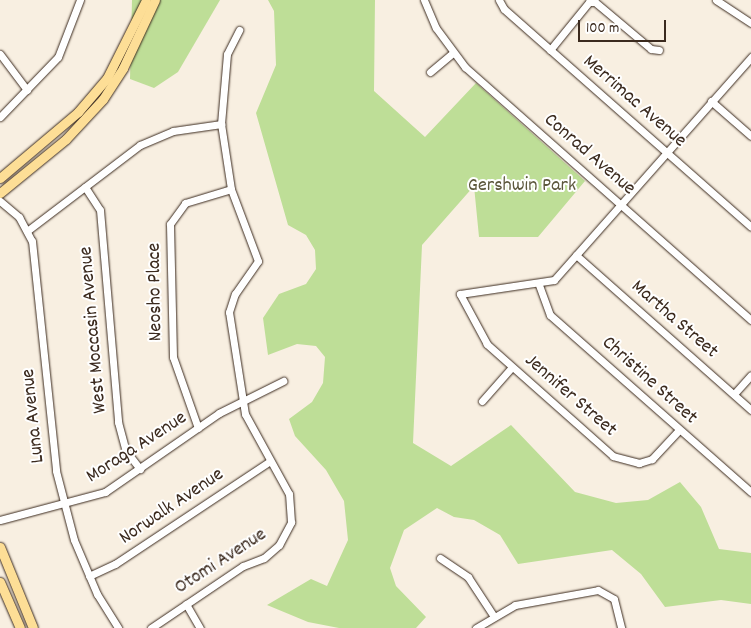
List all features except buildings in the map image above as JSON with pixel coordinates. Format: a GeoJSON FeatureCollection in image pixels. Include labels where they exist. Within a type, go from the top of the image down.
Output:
{"type":"FeatureCollection","features":[{"type":"Feature","properties":{"kind":"main road"},"geometry":{"type":"LineString","coordinates":[[0,178],[78,112],[107,78],[146,0]]}},
{"type":"Feature","properties":{"kind":"main road"},"geometry":{"type":"LineString","coordinates":[[0,193],[66,139],[103,99],[123,68],[155,0]]}},
{"type":"Feature","properties":{"kind":"main road"},"geometry":{"type":"LineString","coordinates":[[0,547],[33,628]]}},
{"type":"Feature","properties":{"kind":"main road"},"geometry":{"type":"LineString","coordinates":[[0,582],[20,628]]}},
{"type":"Feature","properties":{"kind":"street"},"geometry":{"type":"LineString","coordinates":[[0,117],[58,57],[80,0]]}},
{"type":"Feature","properties":{"kind":"street","name":"Conrad Avenue"},"geometry":{"type":"LineString","coordinates":[[424,0],[453,53],[751,320]]}},
{"type":"Feature","properties":{"kind":"street","name":"Merrimac Avenue"},"geometry":{"type":"LineString","coordinates":[[499,0],[550,50],[751,226]]}},
{"type":"Feature","properties":{"kind":"street"},"geometry":{"type":"LineString","coordinates":[[716,0],[751,24]]}},
{"type":"Feature","properties":{"kind":"street"},"geometry":{"type":"LineString","coordinates":[[550,50],[590,2],[595,2],[651,49],[659,50]]}},
{"type":"Feature","properties":{"kind":"street"},"geometry":{"type":"LineString","coordinates":[[239,30],[228,54],[221,124],[230,189],[258,261],[235,294],[229,312],[241,401],[251,429],[270,461]]}},
{"type":"Feature","properties":{"kind":"street"},"geometry":{"type":"LineString","coordinates":[[430,72],[453,53]]}},
{"type":"Feature","properties":{"kind":"street"},"geometry":{"type":"LineString","coordinates":[[0,54],[27,90]]}},
{"type":"Feature","properties":{"kind":"street"},"geometry":{"type":"LineString","coordinates":[[540,286],[554,280],[751,57]]}},
{"type":"Feature","properties":{"kind":"street"},"geometry":{"type":"LineString","coordinates":[[711,101],[751,136]]}},
{"type":"Feature","properties":{"kind":"street"},"geometry":{"type":"LineString","coordinates":[[27,231],[152,139],[221,124]]}},
{"type":"Feature","properties":{"kind":"street","name":"West Moccasin Avenue"},"geometry":{"type":"LineString","coordinates":[[85,187],[100,210],[118,422],[126,451],[140,469]]}},
{"type":"Feature","properties":{"kind":"street","name":"Neosho Place"},"geometry":{"type":"LineString","coordinates":[[198,428],[181,389],[173,357],[170,224],[184,203],[230,189]]}},
{"type":"Feature","properties":{"kind":"street","name":"Luna Avenue"},"geometry":{"type":"LineString","coordinates":[[0,201],[27,231],[36,257],[53,450],[64,505],[89,576],[118,628]]}},
{"type":"Feature","properties":{"kind":"street","name":"Martha Street"},"geometry":{"type":"LineString","coordinates":[[576,255],[751,410]]}},
{"type":"Feature","properties":{"kind":"street","name":"Jennifer Street"},"geometry":{"type":"LineString","coordinates":[[540,286],[460,294],[487,344],[624,461],[652,459],[678,430]]}},
{"type":"Feature","properties":{"kind":"street","name":"Christine Street"},"geometry":{"type":"LineString","coordinates":[[540,286],[550,315],[678,430],[751,492]]}},
{"type":"Feature","properties":{"kind":"street"},"geometry":{"type":"LineString","coordinates":[[482,401],[512,367]]}},
{"type":"Feature","properties":{"kind":"street"},"geometry":{"type":"LineString","coordinates":[[734,394],[751,375]]}},
{"type":"Feature","properties":{"kind":"street","name":"Moraga Avenue"},"geometry":{"type":"LineString","coordinates":[[0,520],[64,505],[105,492],[241,401],[283,381]]}},
{"type":"Feature","properties":{"kind":"street","name":"Otomi Avenue"},"geometry":{"type":"LineString","coordinates":[[151,628],[279,545],[292,512],[289,494],[270,461]]}},
{"type":"Feature","properties":{"kind":"street","name":"Norwalk Avenue"},"geometry":{"type":"LineString","coordinates":[[89,576],[115,564],[270,461]]}},
{"type":"Feature","properties":{"kind":"street"},"geometry":{"type":"LineString","coordinates":[[440,558],[468,577],[493,614]]}},
{"type":"Feature","properties":{"kind":"street"},"geometry":{"type":"LineString","coordinates":[[476,628],[493,614],[515,605],[598,590],[614,599],[621,628]]}},
{"type":"Feature","properties":{"kind":"street"},"geometry":{"type":"LineString","coordinates":[[186,604],[200,628]]}},
{"type":"Feature","properties":{"kind":"green space"},"geometry":{"type":"Polygon","coordinates":[[[132,0],[220,0],[178,72],[154,88],[130,79],[132,0]]]}},
{"type":"Feature","properties":{"kind":"green space","name":"Gershwin Park"},"geometry":{"type":"Polygon","coordinates":[[[268,0],[375,0],[374,91],[425,137],[476,83],[585,181],[538,237],[479,237],[474,186],[422,245],[413,443],[451,466],[511,425],[575,492],[616,503],[648,500],[680,482],[701,507],[719,549],[751,553],[751,604],[721,600],[665,607],[641,574],[612,550],[518,564],[500,535],[474,520],[454,517],[437,508],[404,530],[390,568],[396,586],[426,617],[416,628],[339,628],[308,622],[267,605],[311,579],[327,586],[348,540],[344,501],[326,470],[295,436],[289,419],[312,402],[323,383],[325,357],[316,346],[297,344],[268,355],[263,318],[279,294],[306,284],[316,269],[315,250],[306,235],[288,225],[256,113],[276,65],[274,11],[268,0]]]}}]}
